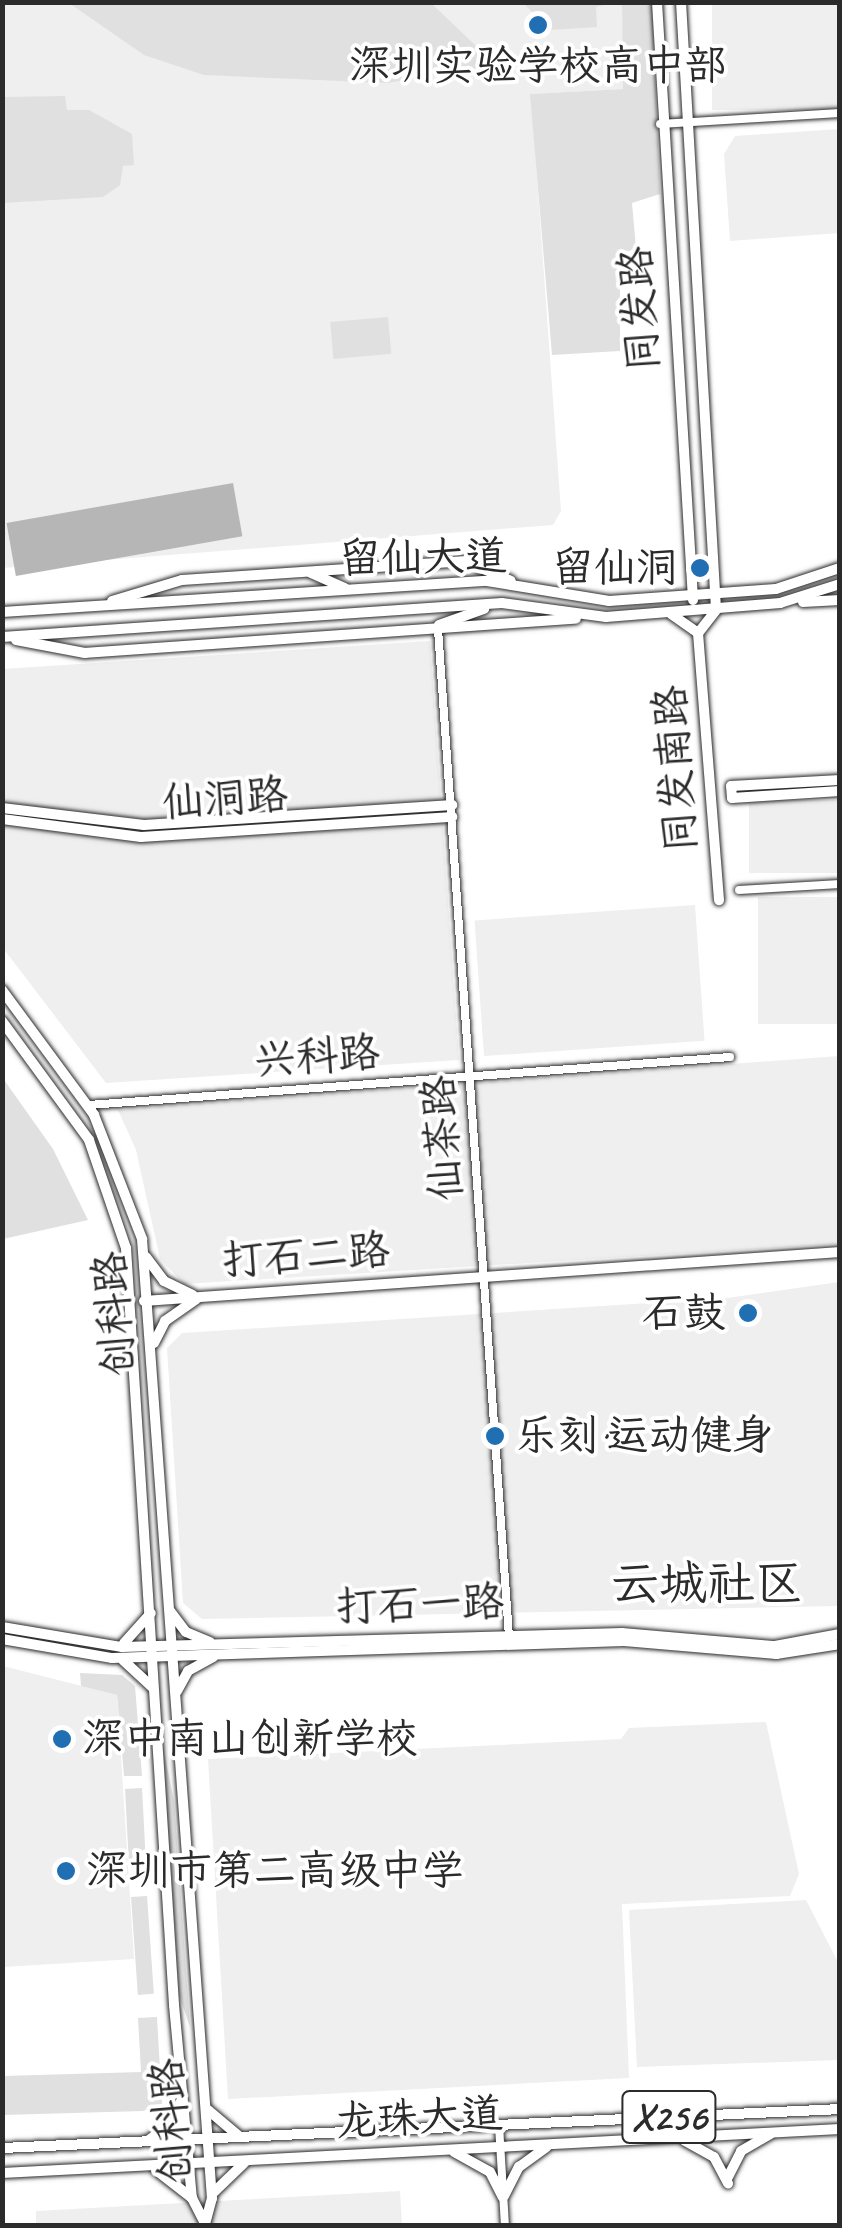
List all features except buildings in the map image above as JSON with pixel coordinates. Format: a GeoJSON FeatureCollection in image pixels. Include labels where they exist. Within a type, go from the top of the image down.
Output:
{"type":"FeatureCollection","features":[{"type":"Feature","properties":{"kind":"main road","name":"同发路"},"geometry":{"type":"LineString","coordinates":[[657,2],[660,124],[693,610]]}},
{"type":"Feature","properties":{"kind":"main road","name":"同发路"},"geometry":{"type":"LineString","coordinates":[[681,2],[684,123],[717,609]]}},
{"type":"Feature","properties":{"kind":"main road"},"geometry":{"type":"LineString","coordinates":[[86,607],[182,580],[466,561],[520,586]]}},
{"type":"Feature","properties":{"kind":"main road","name":"留仙大道"},"geometry":{"type":"LineString","coordinates":[[2,612],[356,590],[520,586],[598,602],[784,588],[840,568]]}},
{"type":"Feature","properties":{"kind":"main road"},"geometry":{"type":"LineString","coordinates":[[304,572],[356,590]]}},
{"type":"Feature","properties":{"kind":"main road","name":"留仙大道"},"geometry":{"type":"LineString","coordinates":[[4,636],[506,603],[606,617],[768,605],[840,584]]}},
{"type":"Feature","properties":{"kind":"main road"},"geometry":{"type":"LineString","coordinates":[[768,605],[840,600]]}},
{"type":"Feature","properties":{"kind":"main road"},"geometry":{"type":"LineString","coordinates":[[418,630],[506,603]]}},
{"type":"Feature","properties":{"kind":"main road"},"geometry":{"type":"LineString","coordinates":[[666,612],[698,633],[717,609]]}},
{"type":"Feature","properties":{"kind":"main road"},"geometry":{"type":"LineString","coordinates":[[4,636],[86,653],[606,617]]}},
{"type":"Feature","properties":{"kind":"main road","name":"同发南路"},"geometry":{"type":"LineString","coordinates":[[698,633],[719,900]]}},
{"type":"Feature","properties":{"kind":"main road"},"geometry":{"type":"LineString","coordinates":[[840,780],[732,792],[840,791]]}},
{"type":"Feature","properties":{"kind":"main road","name":"仙洞路"},"geometry":{"type":"LineString","coordinates":[[2,808],[144,825],[452,811]]}},
{"type":"Feature","properties":{"kind":"main road","name":"仙洞路"},"geometry":{"type":"LineString","coordinates":[[2,821],[141,837],[452,811]]}},
{"type":"Feature","properties":{"kind":"main road","name":"创科路"},"geometry":{"type":"LineString","coordinates":[[2,990],[89,1105],[125,1178],[144,1253],[197,2030],[210,2163],[212,2198],[205,2225],[192,2198],[182,2096],[157,1744],[153,1602],[133,1302],[123,1232],[100,1161],[70,1108],[2,1021]]}},
{"type":"Feature","properties":{"kind":"main road","name":"打石二路"},"geometry":{"type":"LineString","coordinates":[[133,1302],[840,1252]]}},
{"type":"Feature","properties":{"kind":"main road"},"geometry":{"type":"LineString","coordinates":[[144,1253],[164,1280],[199,1297],[165,1321],[152,1349]]}},
{"type":"Feature","properties":{"kind":"main road"},"geometry":{"type":"LineString","coordinates":[[110,1652],[138,1636],[153,1602]]}},
{"type":"Feature","properties":{"kind":"main road"},"geometry":{"type":"LineString","coordinates":[[167,1604],[181,1628],[221,1645]]}},
{"type":"Feature","properties":{"kind":"main road","name":"打石一路"},"geometry":{"type":"LineString","coordinates":[[2,1627],[110,1652]]}},
{"type":"Feature","properties":{"kind":"main road","name":"打石一路"},"geometry":{"type":"LineString","coordinates":[[171,1651],[202,1654],[509,1639],[775,1646],[840,1634]]}},
{"type":"Feature","properties":{"kind":"main road","name":"打石一路"},"geometry":{"type":"LineString","coordinates":[[2,1639],[110,1652],[221,1645],[509,1639],[669,1642],[776,1654],[840,1644]]}},
{"type":"Feature","properties":{"kind":"main road"},"geometry":{"type":"LineString","coordinates":[[110,1652],[138,1668],[155,1693]]}},
{"type":"Feature","properties":{"kind":"main road"},"geometry":{"type":"LineString","coordinates":[[175,1701],[188,1671],[214,1658],[202,1654]]}},
{"type":"Feature","properties":{"kind":"main road"},"geometry":{"type":"LineString","coordinates":[[157,1744],[178,1742]]}},
{"type":"Feature","properties":{"kind":"main road"},"geometry":{"type":"LineString","coordinates":[[178,2032],[197,2030]]}},
{"type":"Feature","properties":{"kind":"main road"},"geometry":{"type":"LineString","coordinates":[[134,2143],[169,2128],[182,2096]]}},
{"type":"Feature","properties":{"kind":"main road"},"geometry":{"type":"LineString","coordinates":[[206,2105],[220,2126],[250,2140]]}},
{"type":"Feature","properties":{"kind":"main road","name":"龙珠大道"},"geometry":{"type":"LineString","coordinates":[[2,2148],[250,2140],[840,2109]]}},
{"type":"Feature","properties":{"kind":"main road","name":"龙珠大道"},"geometry":{"type":"LineString","coordinates":[[2,2173],[840,2129]]}},
{"type":"Feature","properties":{"kind":"main road"},"geometry":{"type":"LineString","coordinates":[[674,2138],[714,2157],[728,2183],[734,2159],[773,2132]]}},
{"type":"Feature","properties":{"kind":"main road"},"geometry":{"type":"LineString","coordinates":[[443,2149],[481,2165],[504,2197],[518,2167],[554,2144]]}},
{"type":"Feature","properties":{"kind":"main road"},"geometry":{"type":"LineString","coordinates":[[212,2198],[227,2173],[254,2160]]}},
{"type":"Feature","properties":{"kind":"main road"},"geometry":{"type":"LineString","coordinates":[[145,2167],[172,2176],[192,2198]]}},
{"type":"Feature","properties":{"kind":"street"},"geometry":{"type":"LineString","coordinates":[[660,124],[840,113]]}},
{"type":"Feature","properties":{"kind":"street","name":"仙茶路"},"geometry":{"type":"LineString","coordinates":[[438,629],[509,1639]]}},
{"type":"Feature","properties":{"kind":"street"},"geometry":{"type":"LineString","coordinates":[[739,890],[840,884]]}},
{"type":"Feature","properties":{"kind":"street","name":"兴科路"},"geometry":{"type":"LineString","coordinates":[[89,1105],[730,1058]]}},
{"type":"Feature","properties":{"kind":"street"},"geometry":{"type":"LineString","coordinates":[[498,2124],[505,2226]]}},
{"type":"Feature","properties":{"kind":"shaded area"},"geometry":{"type":"Polygon","coordinates":[[[3,3],[622,3],[624,89],[531,94],[561,511],[553,525],[3,568],[3,3]]]}},
{"type":"Feature","properties":{"kind":"shaded area"},"geometry":{"type":"Polygon","coordinates":[[[69,3],[431,3],[496,65],[387,83],[204,75],[144,55],[69,3]]]}},
{"type":"Feature","properties":{"kind":"shaded area"},"geometry":{"type":"Polygon","coordinates":[[[611,3],[596,7],[597,27],[550,30],[524,4],[611,3]]]}},
{"type":"Feature","properties":{"kind":"shaded area"},"geometry":{"type":"Polygon","coordinates":[[[622,3],[652,3],[660,194],[632,203],[636,248],[620,255],[620,351],[552,355],[530,94],[623,89],[622,3]]]}},
{"type":"Feature","properties":{"kind":"shaded area"},"geometry":{"type":"Polygon","coordinates":[[[712,3],[839,3],[839,110],[712,110],[712,3]]]}},
{"type":"Feature","properties":{"kind":"shaded area"},"geometry":{"type":"Polygon","coordinates":[[[65,96],[67,110],[89,110],[132,134],[134,165],[123,166],[120,185],[103,197],[3,203],[3,97],[65,96]]]}},
{"type":"Feature","properties":{"kind":"shaded area"},"geometry":{"type":"Polygon","coordinates":[[[839,129],[839,233],[730,241],[724,154],[735,136],[839,129]]]}},
{"type":"Feature","properties":{"kind":"shaded area"},"geometry":{"type":"Polygon","coordinates":[[[388,317],[391,354],[333,359],[330,322],[388,317]]]}},
{"type":"Feature","properties":{"kind":"shaded area"},"geometry":{"type":"Polygon","coordinates":[[[233,483],[242,536],[16,576],[6,523],[233,483]]]}},
{"type":"Feature","properties":{"kind":"shaded area"},"geometry":{"type":"Polygon","coordinates":[[[430,641],[459,1060],[106,1083],[3,948],[2,669],[430,641]]]}},
{"type":"Feature","properties":{"kind":"shaded area"},"geometry":{"type":"Polygon","coordinates":[[[749,800],[839,800],[839,873],[749,873],[749,800]]]}},
{"type":"Feature","properties":{"kind":"shaded area"},"geometry":{"type":"Polygon","coordinates":[[[758,897],[839,897],[839,1024],[758,1024],[758,897]]]}},
{"type":"Feature","properties":{"kind":"shaded area"},"geometry":{"type":"Polygon","coordinates":[[[695,905],[704,1041],[484,1056],[475,920],[695,905]]]}},
{"type":"Feature","properties":{"kind":"shaded area"},"geometry":{"type":"Polygon","coordinates":[[[839,1056],[839,1244],[184,1284],[160,1259],[136,1150],[118,1110],[839,1056]]]}},
{"type":"Feature","properties":{"kind":"shaded area"},"geometry":{"type":"Polygon","coordinates":[[[2,1077],[53,1149],[88,1220],[3,1239],[2,1077]]]}},
{"type":"Feature","properties":{"kind":"shaded area"},"geometry":{"type":"Polygon","coordinates":[[[839,1282],[839,1606],[202,1619],[183,1603],[167,1348],[182,1333],[727,1298],[839,1282]]]}},
{"type":"Feature","properties":{"kind":"shaded area","name":"深圳市第二高级中学"},"geometry":{"type":"Polygon","coordinates":[[[3,1666],[117,1695],[134,1959],[3,1967],[3,1666]]]}},
{"type":"Feature","properties":{"kind":"shaded area"},"geometry":{"type":"Polygon","coordinates":[[[80,1673],[122,1675],[135,1686],[142,1776],[124,1776],[117,1695],[81,1686],[80,1673]]]}},
{"type":"Feature","properties":{"kind":"shaded area"},"geometry":{"type":"Polygon","coordinates":[[[766,1722],[799,1874],[790,1896],[622,1904],[629,2078],[228,2099],[208,1759],[621,1739],[629,1728],[766,1722]]]}},
{"type":"Feature","properties":{"kind":"shaded area"},"geometry":{"type":"Polygon","coordinates":[[[163,1747],[174,1801],[190,2027],[179,1995],[163,1747]]]}},
{"type":"Feature","properties":{"kind":"shaded area"},"geometry":{"type":"Polygon","coordinates":[[[142,1788],[146,1865],[129,1866],[125,1789],[142,1788]]]}},
{"type":"Feature","properties":{"kind":"shaded area"},"geometry":{"type":"Polygon","coordinates":[[[147,1896],[154,1994],[138,1995],[131,1897],[147,1896]]]}},
{"type":"Feature","properties":{"kind":"shaded area"},"geometry":{"type":"Polygon","coordinates":[[[806,1900],[839,1964],[839,2060],[637,2067],[629,1910],[806,1900]]]}},
{"type":"Feature","properties":{"kind":"shaded area"},"geometry":{"type":"Polygon","coordinates":[[[157,2017],[162,2104],[143,2111],[3,2115],[3,2076],[141,2072],[138,2018],[157,2017]]]}},
{"type":"Feature","properties":{"kind":"shaded area"},"geometry":{"type":"Polygon","coordinates":[[[400,2191],[402,2225],[36,2226],[36,2211],[400,2191]]]}},
{"type":"Feature","properties":{"kind":"place","name":"深圳实验学校高中部"},"geometry":{"type":"Point","coordinates":[538,25]}},
{"type":"Feature","properties":{"kind":"place","name":"留仙洞"},"geometry":{"type":"Point","coordinates":[700,568]}},
{"type":"Feature","properties":{"kind":"place","name":"石鼓"},"geometry":{"type":"Point","coordinates":[748,1313]}},
{"type":"Feature","properties":{"kind":"place","name":"乐刻·运动健身"},"geometry":{"type":"Point","coordinates":[495,1436]}},
{"type":"Feature","properties":{"kind":"place","name":"深中南山创新学校"},"geometry":{"type":"Point","coordinates":[62,1739]}},
{"type":"Feature","properties":{"kind":"place","name":"深圳市第二高级中学"},"geometry":{"type":"Point","coordinates":[66,1871]}},
{"type":"Feature","properties":{"kind":"district","name":"云城社区"},"geometry":{"type":"Point","coordinates":[707,1584]}}]}
